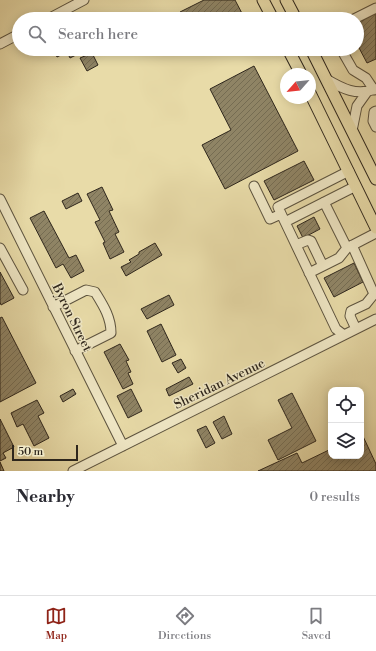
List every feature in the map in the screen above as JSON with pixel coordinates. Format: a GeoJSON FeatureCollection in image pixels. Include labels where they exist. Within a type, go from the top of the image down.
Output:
{"type":"FeatureCollection","features":[{"type":"Feature","properties":{"kind":"main road"},"geometry":{"type":"LineString","coordinates":[[263,0],[269,12]]}},
{"type":"Feature","properties":{"kind":"main road"},"geometry":{"type":"LineString","coordinates":[[286,0],[292,12]]}},
{"type":"Feature","properties":{"kind":"main road"},"geometry":{"type":"LineString","coordinates":[[291,56],[297,68]]}},
{"type":"Feature","properties":{"kind":"main road"},"geometry":{"type":"LineString","coordinates":[[314,56],[376,179]]}},
{"type":"Feature","properties":{"kind":"main road"},"geometry":{"type":"LineString","coordinates":[[316,104],[376,228]]}},
{"type":"Feature","properties":{"kind":"street"},"geometry":{"type":"LineString","coordinates":[[61,12],[84,0]]}},
{"type":"Feature","properties":{"kind":"street"},"geometry":{"type":"LineString","coordinates":[[364,14],[376,8]]}},
{"type":"Feature","properties":{"kind":"street"},"geometry":{"type":"LineString","coordinates":[[0,44],[12,38]]}},
{"type":"Feature","properties":{"kind":"street"},"geometry":{"type":"LineString","coordinates":[[345,56],[353,70],[366,78],[372,91]]}},
{"type":"Feature","properties":{"kind":"street"},"geometry":{"type":"LineString","coordinates":[[326,79],[345,90],[372,91]]}},
{"type":"Feature","properties":{"kind":"street"},"geometry":{"type":"LineString","coordinates":[[352,131],[357,106],[372,91]]}},
{"type":"Feature","properties":{"kind":"street"},"geometry":{"type":"LineString","coordinates":[[376,111],[374,112],[373,121],[376,126]]}},
{"type":"Feature","properties":{"kind":"street"},"geometry":{"type":"LineString","coordinates":[[344,335],[336,329],[278,207],[349,171]]}},
{"type":"Feature","properties":{"kind":"street"},"geometry":{"type":"LineString","coordinates":[[254,186],[270,219],[283,218],[324,202],[356,186]]}},
{"type":"Feature","properties":{"kind":"street","name":"Byron Street"},"geometry":{"type":"LineString","coordinates":[[0,199],[4,216],[53,307],[122,446]]}},
{"type":"Feature","properties":{"kind":"street"},"geometry":{"type":"LineString","coordinates":[[324,202],[374,294],[373,298],[366,304],[351,311],[350,316],[356,329]]}},
{"type":"Feature","properties":{"kind":"street"},"geometry":{"type":"LineString","coordinates":[[309,273],[339,258],[349,246],[376,233]]}},
{"type":"Feature","properties":{"kind":"street"},"geometry":{"type":"LineString","coordinates":[[296,245],[308,240],[311,241],[323,266]]}},
{"type":"Feature","properties":{"kind":"street"},"geometry":{"type":"LineString","coordinates":[[0,248],[23,290]]}},
{"type":"Feature","properties":{"kind":"street"},"geometry":{"type":"LineString","coordinates":[[53,307],[86,290],[95,292],[104,307],[111,324],[111,333],[75,351]]}},
{"type":"Feature","properties":{"kind":"street","name":"Sheridan Avenue"},"geometry":{"type":"LineString","coordinates":[[73,471],[376,319]]}},
{"type":"Feature","properties":{"kind":"building"},"geometry":{"type":"Polygon","coordinates":[[[204,0],[235,0],[241,12],[180,12],[204,0]]]}},
{"type":"Feature","properties":{"kind":"building"},"geometry":{"type":"Polygon","coordinates":[[[376,13],[376,59],[367,63],[363,56],[364,19],[376,13]]]}},
{"type":"Feature","properties":{"kind":"building"},"geometry":{"type":"Polygon","coordinates":[[[85,56],[94,56],[98,65],[87,71],[80,58],[85,56]]]}},
{"type":"Feature","properties":{"kind":"building"},"geometry":{"type":"Polygon","coordinates":[[[254,66],[298,151],[225,189],[202,145],[231,130],[210,89],[254,66]]]}},
{"type":"Feature","properties":{"kind":"building"},"geometry":{"type":"Polygon","coordinates":[[[304,161],[314,180],[274,200],[264,181],[304,161]]]}},
{"type":"Feature","properties":{"kind":"building"},"geometry":{"type":"Polygon","coordinates":[[[102,187],[113,210],[109,211],[119,232],[115,234],[124,252],[110,259],[103,243],[105,242],[95,222],[100,220],[87,194],[102,187]]]}},
{"type":"Feature","properties":{"kind":"building"},"geometry":{"type":"Polygon","coordinates":[[[78,193],[82,201],[66,209],[62,201],[78,193]]]}},
{"type":"Feature","properties":{"kind":"building"},"geometry":{"type":"Polygon","coordinates":[[[44,211],[69,258],[76,255],[84,271],[71,278],[63,264],[56,268],[30,218],[44,211]]]}},
{"type":"Feature","properties":{"kind":"building"},"geometry":{"type":"Polygon","coordinates":[[[314,217],[320,229],[303,238],[297,226],[314,217]]]}},
{"type":"Feature","properties":{"kind":"building"},"geometry":{"type":"Polygon","coordinates":[[[155,243],[162,255],[126,276],[121,267],[131,262],[129,260],[139,254],[139,252],[155,243]]]}},
{"type":"Feature","properties":{"kind":"building"},"geometry":{"type":"Polygon","coordinates":[[[354,263],[363,282],[334,297],[324,278],[354,263]]]}},
{"type":"Feature","properties":{"kind":"building"},"geometry":{"type":"Polygon","coordinates":[[[0,272],[14,298],[1,305],[0,302],[0,272]]]}},
{"type":"Feature","properties":{"kind":"building"},"geometry":{"type":"Polygon","coordinates":[[[169,295],[174,305],[147,319],[141,309],[169,295]]]}},
{"type":"Feature","properties":{"kind":"building"},"geometry":{"type":"Polygon","coordinates":[[[2,317],[36,383],[0,402],[0,318],[2,317]]]}},
{"type":"Feature","properties":{"kind":"building"},"geometry":{"type":"Polygon","coordinates":[[[161,324],[176,355],[162,362],[147,331],[161,324]]]}},
{"type":"Feature","properties":{"kind":"building"},"geometry":{"type":"Polygon","coordinates":[[[120,344],[129,360],[126,361],[131,372],[128,373],[133,384],[123,389],[104,352],[120,344]]]}},
{"type":"Feature","properties":{"kind":"building"},"geometry":{"type":"Polygon","coordinates":[[[181,359],[186,368],[178,373],[172,363],[181,359]]]}},
{"type":"Feature","properties":{"kind":"building"},"geometry":{"type":"Polygon","coordinates":[[[189,377],[193,384],[169,396],[166,389],[189,377]]]}},
{"type":"Feature","properties":{"kind":"building"},"geometry":{"type":"Polygon","coordinates":[[[73,389],[76,394],[63,402],[60,396],[73,389]]]}},
{"type":"Feature","properties":{"kind":"building"},"geometry":{"type":"Polygon","coordinates":[[[131,389],[142,411],[128,418],[117,396],[131,389]]]}},
{"type":"Feature","properties":{"kind":"building"},"geometry":{"type":"Polygon","coordinates":[[[292,393],[316,441],[278,460],[268,440],[292,428],[278,400],[292,393]]]}},
{"type":"Feature","properties":{"kind":"building"},"geometry":{"type":"Polygon","coordinates":[[[37,400],[44,413],[38,416],[49,438],[34,446],[23,424],[17,427],[11,413],[37,400]]]}},
{"type":"Feature","properties":{"kind":"building"},"geometry":{"type":"Polygon","coordinates":[[[224,416],[232,434],[222,439],[213,422],[224,416]]]}},
{"type":"Feature","properties":{"kind":"building"},"geometry":{"type":"Polygon","coordinates":[[[0,419],[14,447],[3,453],[6,458],[0,461],[0,419]]]}},
{"type":"Feature","properties":{"kind":"building"},"geometry":{"type":"Polygon","coordinates":[[[206,426],[215,443],[206,448],[197,430],[206,426]]]}},
{"type":"Feature","properties":{"kind":"building"},"geometry":{"type":"Polygon","coordinates":[[[364,438],[376,464],[376,471],[258,471],[297,453],[302,463],[328,450],[328,459],[364,459],[364,438]]]}},
{"type":"Feature","properties":{"kind":"building"},"geometry":{"type":"Polygon","coordinates":[[[0,462],[4,471],[0,471],[0,462]]]}}]}
